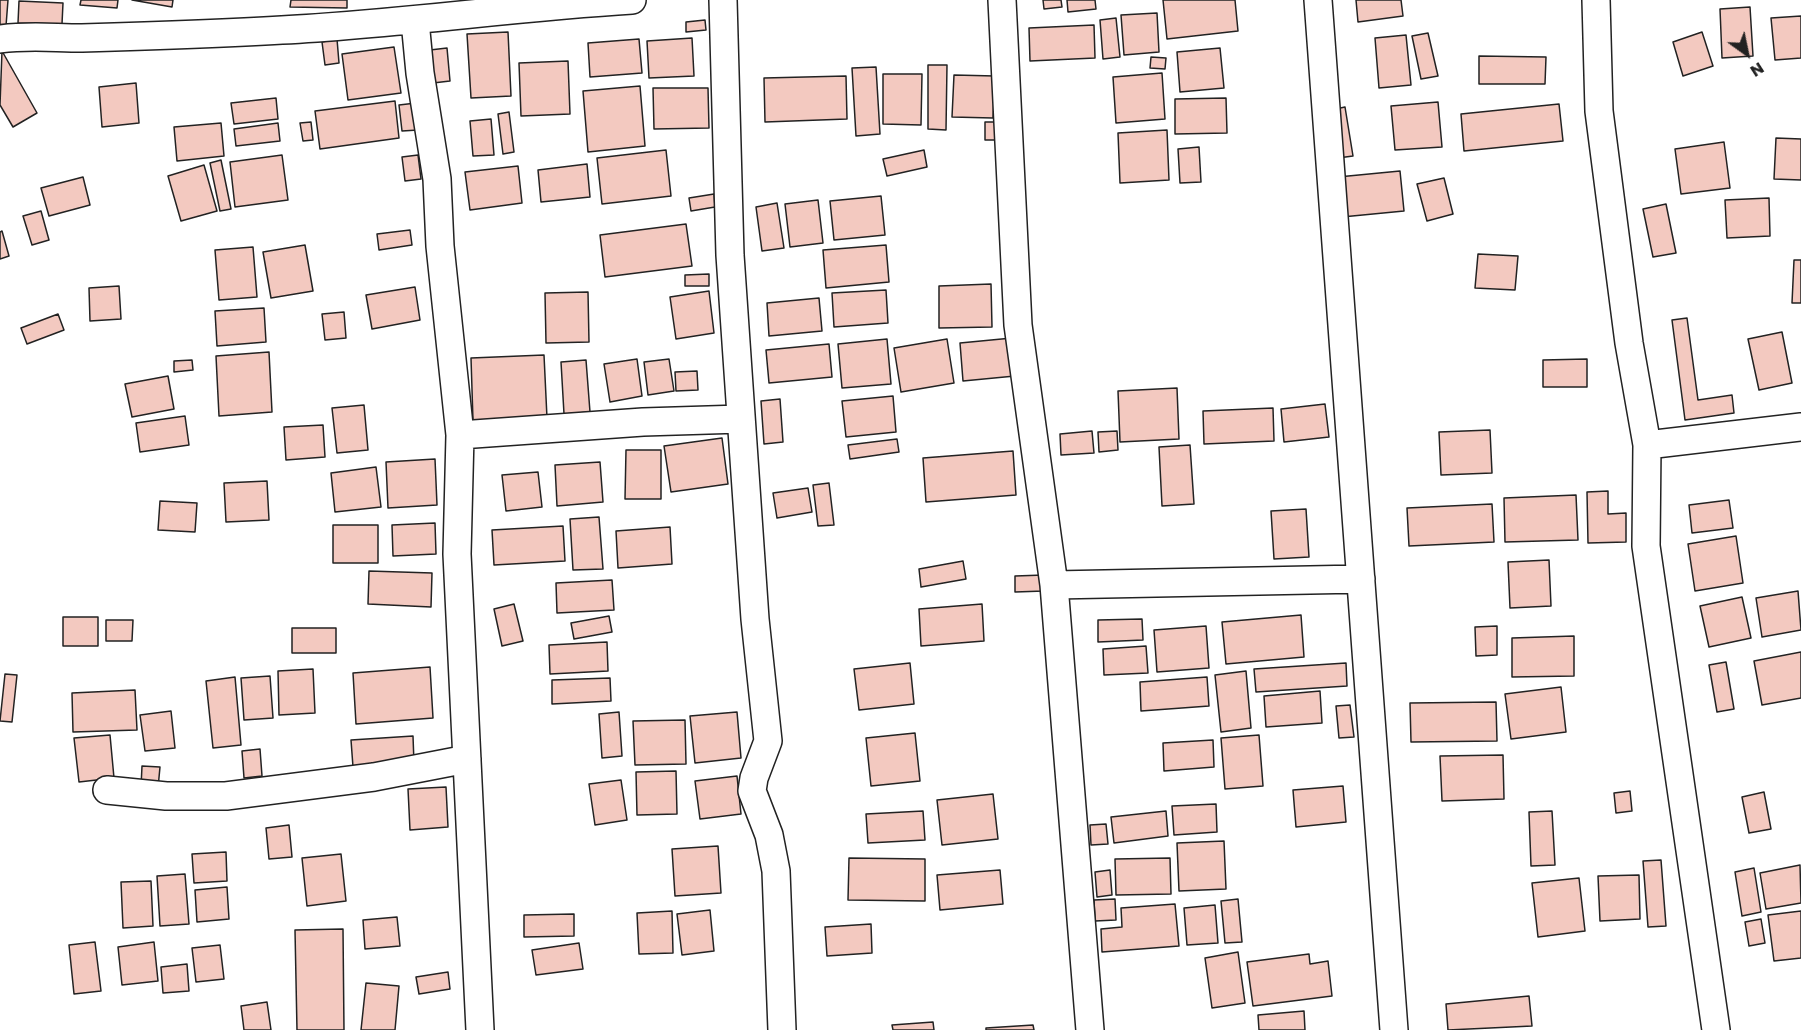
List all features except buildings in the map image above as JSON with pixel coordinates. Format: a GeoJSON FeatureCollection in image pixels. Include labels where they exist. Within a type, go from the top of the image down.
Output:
{"type":"FeatureCollection","features":[{"type":"Feature","properties":{"kind":"street"},"geometry":{"type":"LineString","coordinates":[[0,39],[22,36],[79,38],[284,30],[415,21],[493,7],[632,0]]}},
{"type":"Feature","properties":{"kind":"street"},"geometry":{"type":"LineString","coordinates":[[723,0],[730,255],[755,619],[768,741],[754,778],[752,791],[769,835],[776,871],[782,1030]]}},
{"type":"Feature","properties":{"kind":"street"},"geometry":{"type":"LineString","coordinates":[[1002,0],[1018,325],[1054,585],[1090,1030]]}},
{"type":"Feature","properties":{"kind":"street"},"geometry":{"type":"LineString","coordinates":[[1318,0],[1394,1030]]}},
{"type":"Feature","properties":{"kind":"street"},"geometry":{"type":"LineString","coordinates":[[1596,0],[1599,111],[1629,343],[1647,445],[1646,546],[1716,1030]]}},
{"type":"Feature","properties":{"kind":"street"},"geometry":{"type":"LineString","coordinates":[[415,21],[420,73],[437,179],[440,246],[460,435],[458,554],[480,1030]]}},
{"type":"Feature","properties":{"kind":"street"},"geometry":{"type":"LineString","coordinates":[[460,435],[643,422],[741,419]]}},
{"type":"Feature","properties":{"kind":"street"},"geometry":{"type":"LineString","coordinates":[[1647,445],[1801,428]]}},
{"type":"Feature","properties":{"kind":"street"},"geometry":{"type":"LineString","coordinates":[[1054,585],[1361,579]]}},
{"type":"Feature","properties":{"kind":"street"},"geometry":{"type":"LineString","coordinates":[[107,790],[166,796],[226,796],[374,777],[467,759]]}}]}
